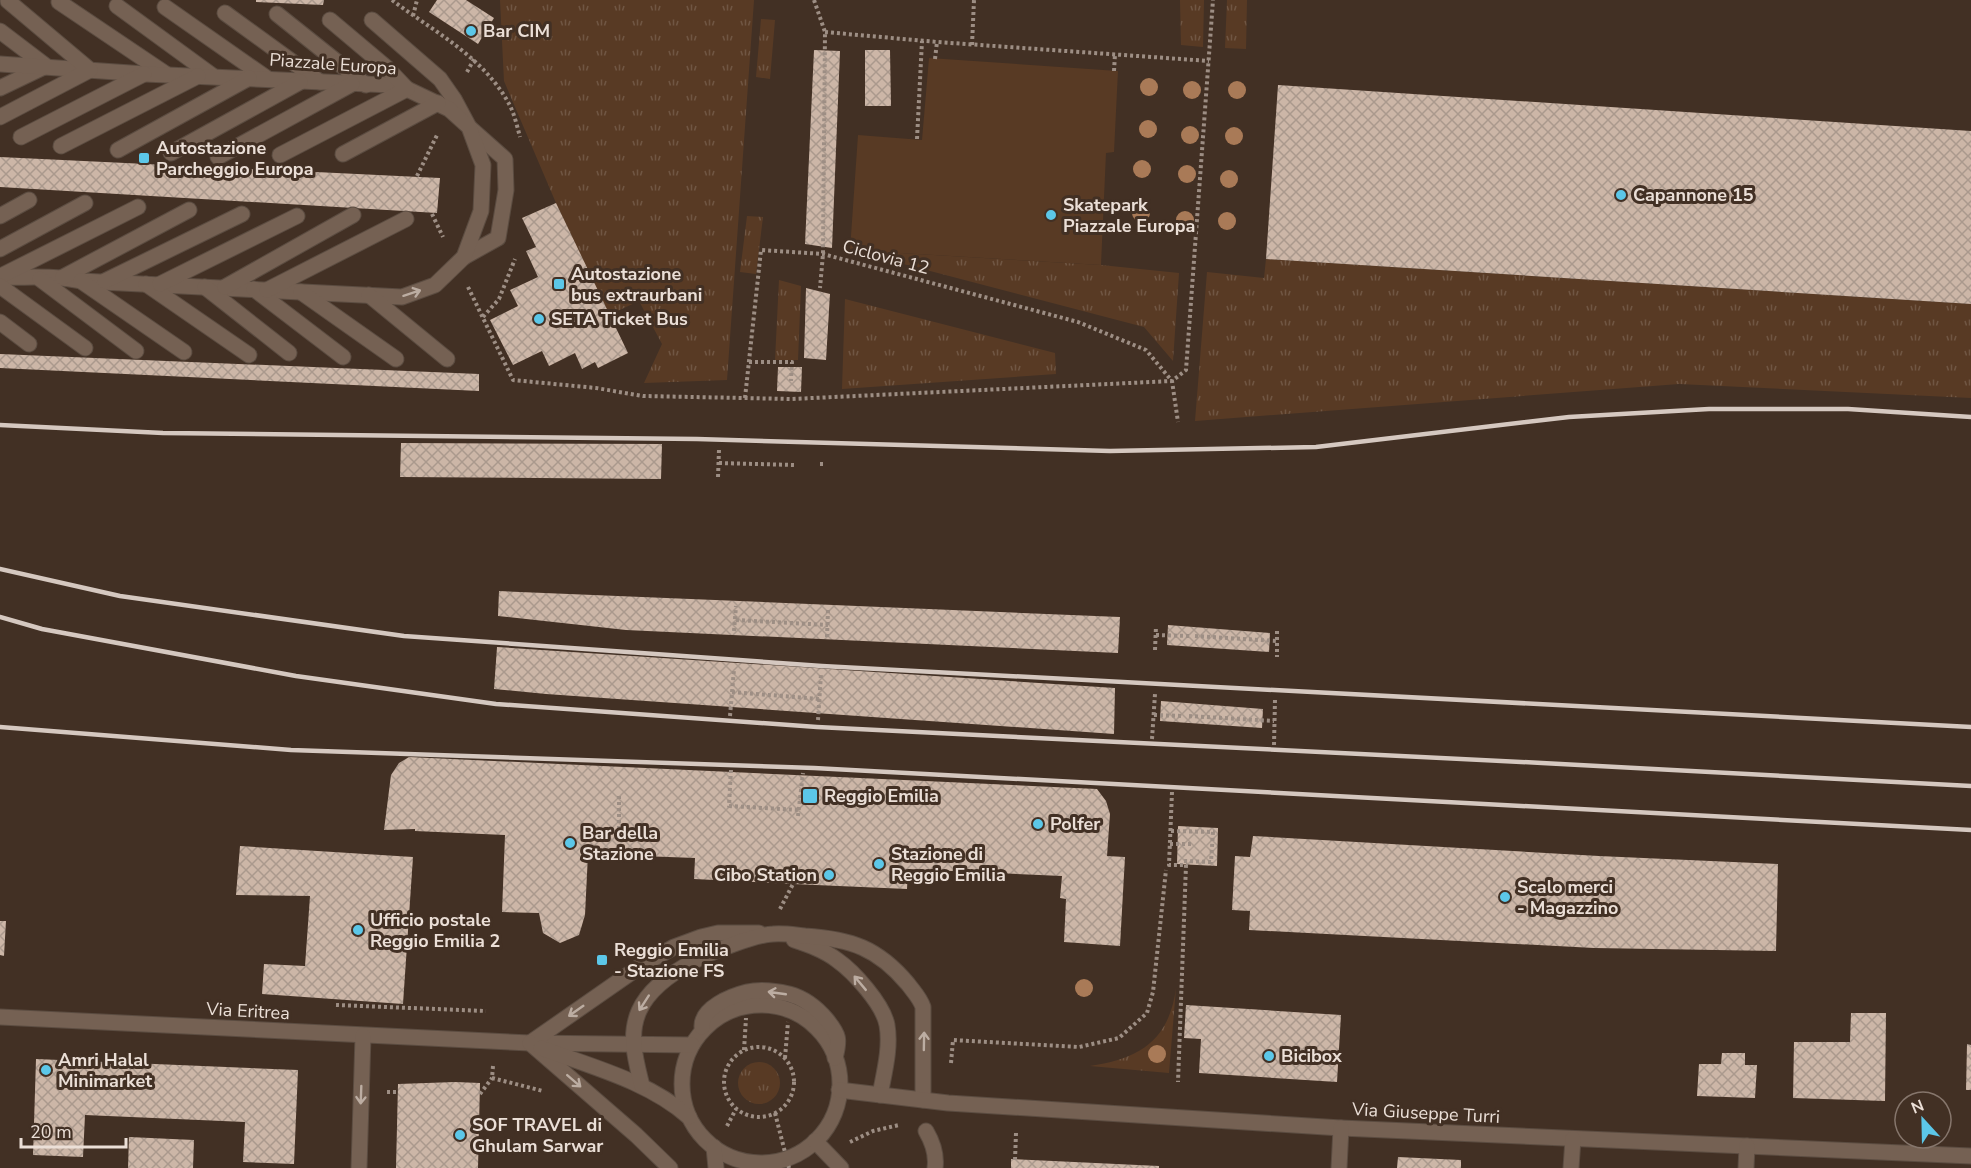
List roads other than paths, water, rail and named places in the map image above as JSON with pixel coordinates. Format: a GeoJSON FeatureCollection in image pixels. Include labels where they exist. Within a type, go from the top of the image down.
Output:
{"type":"FeatureCollection","features":[{"type":"Feature","properties":{"kind":"street"},"geometry":{"type":"LineString","coordinates":[[0,117],[90,70],[8,0]]}},
{"type":"Feature","properties":{"kind":"street"},"geometry":{"type":"LineString","coordinates":[[59,2],[166,74]]}},
{"type":"Feature","properties":{"kind":"street"},"geometry":{"type":"LineString","coordinates":[[61,146],[206,76],[117,6]]}},
{"type":"Feature","properties":{"kind":"street"},"geometry":{"type":"LineString","coordinates":[[165,7],[270,80]]}},
{"type":"Feature","properties":{"kind":"street"},"geometry":{"type":"LineString","coordinates":[[225,13],[320,82]]}},
{"type":"Feature","properties":{"kind":"street"},"geometry":{"type":"LineString","coordinates":[[218,158],[360,84],[277,14]]}},
{"type":"Feature","properties":{"kind":"street"},"geometry":{"type":"LineString","coordinates":[[279,155],[407,90],[387,68],[330,20]]}},
{"type":"Feature","properties":{"kind":"street"},"geometry":{"type":"LineString","coordinates":[[372,20],[440,79],[469,127],[505,159],[506,190],[498,238],[461,261]]}},
{"type":"Feature","properties":{"kind":"street"},"geometry":{"type":"LineString","coordinates":[[0,31],[46,66],[0,88]]}},
{"type":"Feature","properties":{"kind":"street","name":"Piazzale Europa"},"geometry":{"type":"LineString","coordinates":[[0,64],[145,74],[391,85],[450,109],[469,127],[483,165],[481,212],[461,261],[435,285],[402,297],[81,281],[63,277],[40,279],[0,277]]}},
{"type":"Feature","properties":{"kind":"street"},"geometry":{"type":"LineString","coordinates":[[21,137],[145,74]]}},
{"type":"Feature","properties":{"kind":"street"},"geometry":{"type":"LineString","coordinates":[[118,150],[249,78]]}},
{"type":"Feature","properties":{"kind":"street"},"geometry":{"type":"LineString","coordinates":[[171,153],[301,82]]}},
{"type":"Feature","properties":{"kind":"street"},"geometry":{"type":"LineString","coordinates":[[343,154],[438,103]]}},
{"type":"Feature","properties":{"kind":"street"},"geometry":{"type":"LineString","coordinates":[[0,216],[29,200]]}},
{"type":"Feature","properties":{"kind":"street"},"geometry":{"type":"LineString","coordinates":[[0,249],[85,203]]}},
{"type":"Feature","properties":{"kind":"street"},"geometry":{"type":"LineString","coordinates":[[0,277],[138,207]]}},
{"type":"Feature","properties":{"kind":"street"},"geometry":{"type":"LineString","coordinates":[[63,277],[189,210]]}},
{"type":"Feature","properties":{"kind":"street"},"geometry":{"type":"LineString","coordinates":[[104,282],[242,214]]}},
{"type":"Feature","properties":{"kind":"street"},"geometry":{"type":"LineString","coordinates":[[224,288],[353,215]]}},
{"type":"Feature","properties":{"kind":"street"},"geometry":{"type":"LineString","coordinates":[[249,356],[153,284],[297,216]]}},
{"type":"Feature","properties":{"kind":"street"},"geometry":{"type":"LineString","coordinates":[[343,357],[260,290],[406,219]]}},
{"type":"Feature","properties":{"kind":"street"},"geometry":{"type":"LineString","coordinates":[[40,279],[136,351]]}},
{"type":"Feature","properties":{"kind":"street"},"geometry":{"type":"LineString","coordinates":[[81,281],[184,352]]}},
{"type":"Feature","properties":{"kind":"street"},"geometry":{"type":"LineString","coordinates":[[0,286],[85,348]]}},
{"type":"Feature","properties":{"kind":"street"},"geometry":{"type":"LineString","coordinates":[[205,286],[289,353]]}},
{"type":"Feature","properties":{"kind":"street"},"geometry":{"type":"LineString","coordinates":[[301,292],[396,359]]}},
{"type":"Feature","properties":{"kind":"street"},"geometry":{"type":"LineString","coordinates":[[369,295],[447,359]]}},
{"type":"Feature","properties":{"kind":"street"},"geometry":{"type":"LineString","coordinates":[[0,322],[29,344]]}},
{"type":"Feature","properties":{"kind":"street"},"geometry":{"type":"LineString","coordinates":[[530,1043],[642,965],[680,944],[718,933],[772,933],[834,938],[856,944],[875,953],[901,975],[920,999],[923,1007],[923,1100]]}},
{"type":"Feature","properties":{"kind":"street"},"geometry":{"type":"LineString","coordinates":[[642,1086],[633,1044],[640,1009],[652,992],[673,974],[720,949],[772,933],[809,945],[837,960],[855,976],[881,1009],[888,1027],[888,1051],[880,1095]]}},
{"type":"Feature","properties":{"kind":"street"},"geometry":{"type":"LineString","coordinates":[[758,1005],[780,1007],[801,1016],[825,1038],[835,1058],[839,1074],[839,1090],[831,1118],[815,1141],[779,1164],[742,1160],[714,1147],[700,1134],[689,1117],[682,1093],[683,1068],[692,1045],[703,1030],[734,1010],[758,1005]]}},
{"type":"Feature","properties":{"kind":"street","name":"Via Eritrea"},"geometry":{"type":"LineString","coordinates":[[0,1017],[494,1042],[692,1045]]}},
{"type":"Feature","properties":{"kind":"street"},"geometry":{"type":"LineString","coordinates":[[359,1168],[363,1036]]}},
{"type":"Feature","properties":{"kind":"street"},"geometry":{"type":"LineString","coordinates":[[530,1043],[642,1086],[670,1102],[689,1117]]}},
{"type":"Feature","properties":{"kind":"street"},"geometry":{"type":"LineString","coordinates":[[530,1043],[636,1135],[670,1168]]}},
{"type":"Feature","properties":{"kind":"street","name":"Via Giuseppe Turri"},"geometry":{"type":"LineString","coordinates":[[839,1090],[948,1103],[1341,1128],[1971,1156]]}},
{"type":"Feature","properties":{"kind":"street"},"geometry":{"type":"LineString","coordinates":[[1339,1168],[1341,1128]]}},
{"type":"Feature","properties":{"kind":"street"},"geometry":{"type":"LineString","coordinates":[[926,1131],[933,1144],[935,1168]]}},
{"type":"Feature","properties":{"kind":"street"},"geometry":{"type":"LineString","coordinates":[[1571,1168],[1573,1139]]}},
{"type":"Feature","properties":{"kind":"street"},"geometry":{"type":"LineString","coordinates":[[815,1141],[836,1162]]}},
{"type":"Feature","properties":{"kind":"street"},"geometry":{"type":"LineString","coordinates":[[1746,1168],[1747,1146]]}},
{"type":"Feature","properties":{"kind":"street"},"geometry":{"type":"LineString","coordinates":[[714,1147],[716,1168]]}},
{"type":"Feature","properties":{"kind":"railway"},"geometry":{"type":"LineString","coordinates":[[0,425],[163,433],[697,439],[1110,451],[1316,447],[1569,417],[1709,409],[1848,409],[1971,417]]}},
{"type":"Feature","properties":{"kind":"railway"},"geometry":{"type":"LineString","coordinates":[[0,569],[120,596],[404,636],[822,666],[1971,727]]}},
{"type":"Feature","properties":{"kind":"railway"},"geometry":{"type":"LineString","coordinates":[[0,617],[42,629],[296,676],[496,704],[817,727],[1971,786]]}},
{"type":"Feature","properties":{"kind":"railway"},"geometry":{"type":"LineString","coordinates":[[0,727],[291,750],[814,768],[1971,830]]}},
{"type":"Feature","properties":{"kind":"place","name":"Bar CIM"},"geometry":{"type":"Point","coordinates":[471,31]}},
{"type":"Feature","properties":{"kind":"place","name":"Autostazione Parcheggio Europa"},"geometry":{"type":"Point","coordinates":[144,158]}},
{"type":"Feature","properties":{"kind":"place","name":"Capannone 15"},"geometry":{"type":"Point","coordinates":[1621,195]}},
{"type":"Feature","properties":{"kind":"place","name":"Skatepark Piazzale Europa"},"geometry":{"type":"Point","coordinates":[1051,215]}},
{"type":"Feature","properties":{"kind":"place","name":"Autostazione bus extraurbani"},"geometry":{"type":"Point","coordinates":[559,284]}},
{"type":"Feature","properties":{"kind":"place","name":"SETA Ticket Bus"},"geometry":{"type":"Point","coordinates":[539,319]}},
{"type":"Feature","properties":{"kind":"place","name":"Reggio Emilia"},"geometry":{"type":"Point","coordinates":[810,796]}},
{"type":"Feature","properties":{"kind":"place","name":"Polfer"},"geometry":{"type":"Point","coordinates":[1038,824]}},
{"type":"Feature","properties":{"kind":"place","name":"Bar della Stazione"},"geometry":{"type":"Point","coordinates":[570,843]}},
{"type":"Feature","properties":{"kind":"place","name":"Stazione di Reggio Emilia"},"geometry":{"type":"Point","coordinates":[879,864]}},
{"type":"Feature","properties":{"kind":"place","name":"Cibo Station"},"geometry":{"type":"Point","coordinates":[829,875]}},
{"type":"Feature","properties":{"kind":"place","name":"Scalo merci - Magazzino"},"geometry":{"type":"Point","coordinates":[1505,897]}},
{"type":"Feature","properties":{"kind":"place","name":"Ufficio postale Reggio Emilia 2"},"geometry":{"type":"Point","coordinates":[358,930]}},
{"type":"Feature","properties":{"kind":"place","name":"Reggio Emilia - Stazione FS"},"geometry":{"type":"Point","coordinates":[602,960]}},
{"type":"Feature","properties":{"kind":"place","name":"Bicibox"},"geometry":{"type":"Point","coordinates":[1269,1056]}},
{"type":"Feature","properties":{"kind":"place","name":"Amri Halal Minimarket"},"geometry":{"type":"Point","coordinates":[46,1070]}},
{"type":"Feature","properties":{"kind":"place","name":"SOF TRAVEL di Ghulam Sarwar"},"geometry":{"type":"Point","coordinates":[460,1135]}}]}
